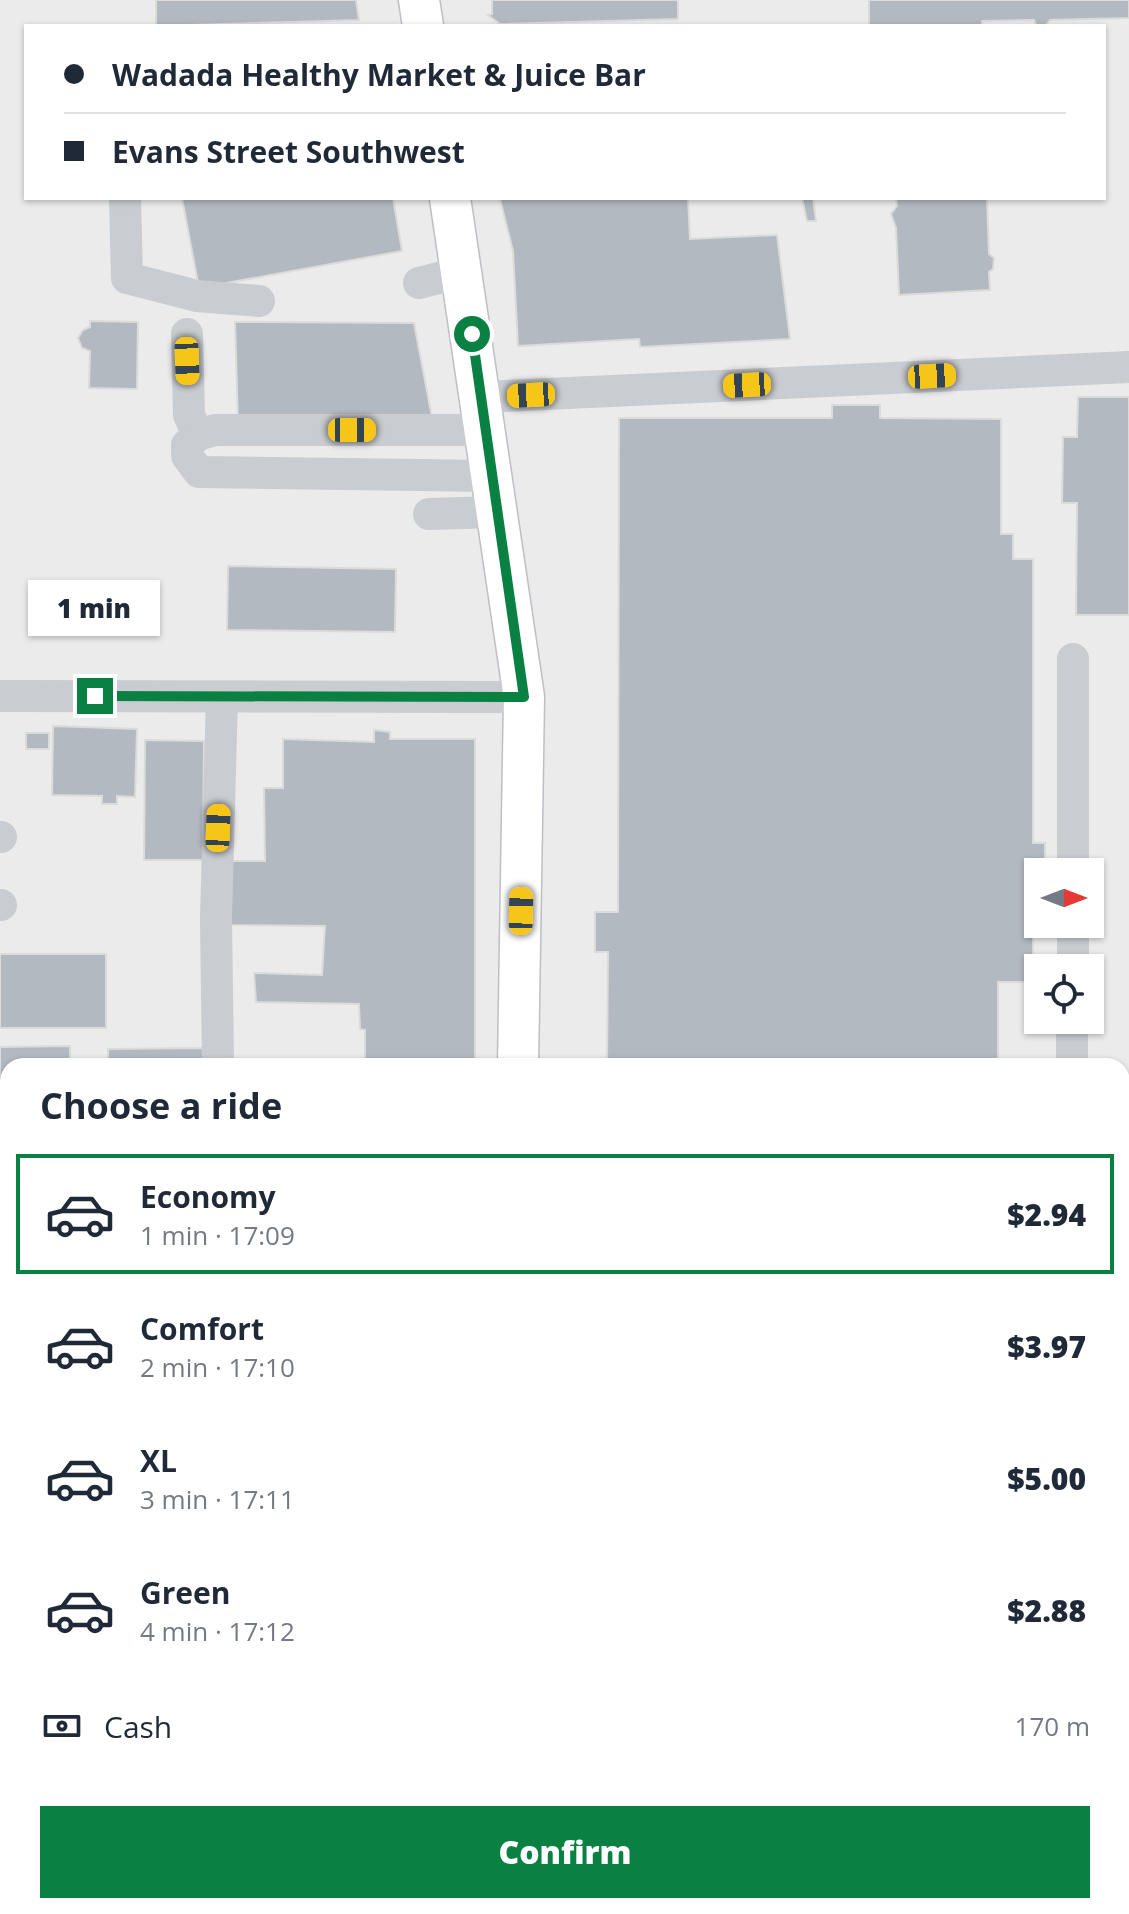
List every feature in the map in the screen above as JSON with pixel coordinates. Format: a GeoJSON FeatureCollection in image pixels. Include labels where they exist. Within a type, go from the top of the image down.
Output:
{"type":"FeatureCollection","features":[{"type":"Feature","properties":{"kind":"main road"},"geometry":{"type":"LineString","coordinates":[[419,0],[423,24]]}},
{"type":"Feature","properties":{"kind":"main road"},"geometry":{"type":"LineString","coordinates":[[450,200],[524,697],[518,1058]]}},
{"type":"Feature","properties":{"kind":"street"},"geometry":{"type":"LineString","coordinates":[[125,200],[127,278],[197,296],[259,301]]}},
{"type":"Feature","properties":{"kind":"street"},"geometry":{"type":"LineString","coordinates":[[419,283],[462,272]]}},
{"type":"Feature","properties":{"kind":"street"},"geometry":{"type":"LineString","coordinates":[[187,334],[189,415],[198,435]]}},
{"type":"Feature","properties":{"kind":"street"},"geometry":{"type":"LineString","coordinates":[[496,494],[199,472],[187,456],[187,445],[198,435],[232,429],[484,414],[1129,367]]}},
{"type":"Feature","properties":{"kind":"street"},"geometry":{"type":"LineString","coordinates":[[429,514],[496,494]]}},
{"type":"Feature","properties":{"kind":"street"},"geometry":{"type":"LineString","coordinates":[[1073,659],[1073,858]]}},
{"type":"Feature","properties":{"kind":"street"},"geometry":{"type":"LineString","coordinates":[[0,696],[524,697]]}},
{"type":"Feature","properties":{"kind":"street"},"geometry":{"type":"LineString","coordinates":[[218,1058],[216,919],[222,697]]}},
{"type":"Feature","properties":{"kind":"street"},"geometry":{"type":"LineString","coordinates":[[1072,1034],[1072,1058]]}},
{"type":"Feature","properties":{"kind":"shaded area"},"geometry":{"type":"Polygon","coordinates":[[[0,0],[1129,0],[1129,1058],[0,1058],[0,0]]]}},
{"type":"Feature","properties":{"kind":"building"},"geometry":{"type":"Polygon","coordinates":[[[156,0],[356,0],[359,20],[224,24],[156,24],[156,0]]]}},
{"type":"Feature","properties":{"kind":"building"},"geometry":{"type":"Polygon","coordinates":[[[492,0],[678,0],[678,19],[500,24],[488,15],[492,14],[492,0]]]}},
{"type":"Feature","properties":{"kind":"building"},"geometry":{"type":"Polygon","coordinates":[[[869,0],[1129,0],[1129,18],[1050,20],[1047,24],[1036,24],[1034,20],[982,21],[982,24],[869,24],[869,0]]]}},
{"type":"Feature","properties":{"kind":"building"},"geometry":{"type":"Polygon","coordinates":[[[182,200],[393,200],[402,251],[199,288],[182,200]]]}},
{"type":"Feature","properties":{"kind":"building"},"geometry":{"type":"Polygon","coordinates":[[[500,200],[688,200],[690,239],[777,235],[790,339],[640,347],[639,339],[518,346],[513,251],[500,200]]]}},
{"type":"Feature","properties":{"kind":"building"},"geometry":{"type":"Polygon","coordinates":[[[802,200],[813,200],[816,221],[807,221],[802,200]]]}},
{"type":"Feature","properties":{"kind":"building"},"geometry":{"type":"Polygon","coordinates":[[[896,200],[987,200],[989,254],[994,258],[993,269],[989,272],[990,290],[899,295],[896,228],[891,214],[897,206],[896,200]]]}},
{"type":"Feature","properties":{"kind":"building"},"geometry":{"type":"Polygon","coordinates":[[[90,321],[138,322],[137,389],[89,388],[90,351],[82,348],[78,338],[83,330],[90,327],[90,321]]]}},
{"type":"Feature","properties":{"kind":"building"},"geometry":{"type":"Polygon","coordinates":[[[235,322],[414,323],[433,423],[238,422],[235,322]]]}},
{"type":"Feature","properties":{"kind":"building"},"geometry":{"type":"Polygon","coordinates":[[[1078,397],[1129,397],[1129,615],[1076,615],[1077,503],[1062,503],[1063,437],[1077,437],[1078,397]]]}},
{"type":"Feature","properties":{"kind":"building"},"geometry":{"type":"Polygon","coordinates":[[[832,405],[880,405],[880,418],[1001,419],[1001,534],[1013,534],[1013,559],[1033,559],[1033,843],[1045,843],[1045,858],[1024,858],[1024,938],[1033,938],[1033,954],[1024,954],[1024,982],[998,982],[998,1058],[607,1058],[608,952],[595,952],[595,912],[618,912],[619,418],[832,418],[832,405]]]}},
{"type":"Feature","properties":{"kind":"building"},"geometry":{"type":"Polygon","coordinates":[[[228,566],[396,569],[395,632],[227,630],[228,566]]]}},
{"type":"Feature","properties":{"kind":"building"},"geometry":{"type":"Polygon","coordinates":[[[53,726],[137,729],[135,797],[117,796],[117,804],[102,804],[102,796],[52,795],[53,726]]]}},
{"type":"Feature","properties":{"kind":"building"},"geometry":{"type":"Polygon","coordinates":[[[374,730],[390,732],[390,739],[475,739],[475,1058],[365,1058],[365,1030],[360,1029],[359,1004],[256,1002],[254,973],[322,975],[325,926],[224,925],[222,861],[265,861],[264,788],[283,788],[283,739],[374,742],[374,730]]]}},
{"type":"Feature","properties":{"kind":"building"},"geometry":{"type":"Polygon","coordinates":[[[26,733],[49,733],[49,749],[26,749],[26,733]]]}},
{"type":"Feature","properties":{"kind":"building"},"geometry":{"type":"Polygon","coordinates":[[[145,740],[204,741],[203,860],[144,860],[145,740]]]}},
{"type":"Feature","properties":{"kind":"building"},"geometry":{"type":"Polygon","coordinates":[[[0,954],[106,954],[106,1028],[0,1028],[0,954]]]}},
{"type":"Feature","properties":{"kind":"building"},"geometry":{"type":"Polygon","coordinates":[[[70,1046],[70,1058],[0,1058],[0,1047],[70,1046]]]}},
{"type":"Feature","properties":{"kind":"building"},"geometry":{"type":"Polygon","coordinates":[[[204,1048],[204,1058],[108,1058],[108,1049],[204,1048]]]}},
{"type":"Feature","properties":{"kind":"route"},"geometry":{"type":"LineString","coordinates":[[95,696],[524,697],[472,334]]}}]}
